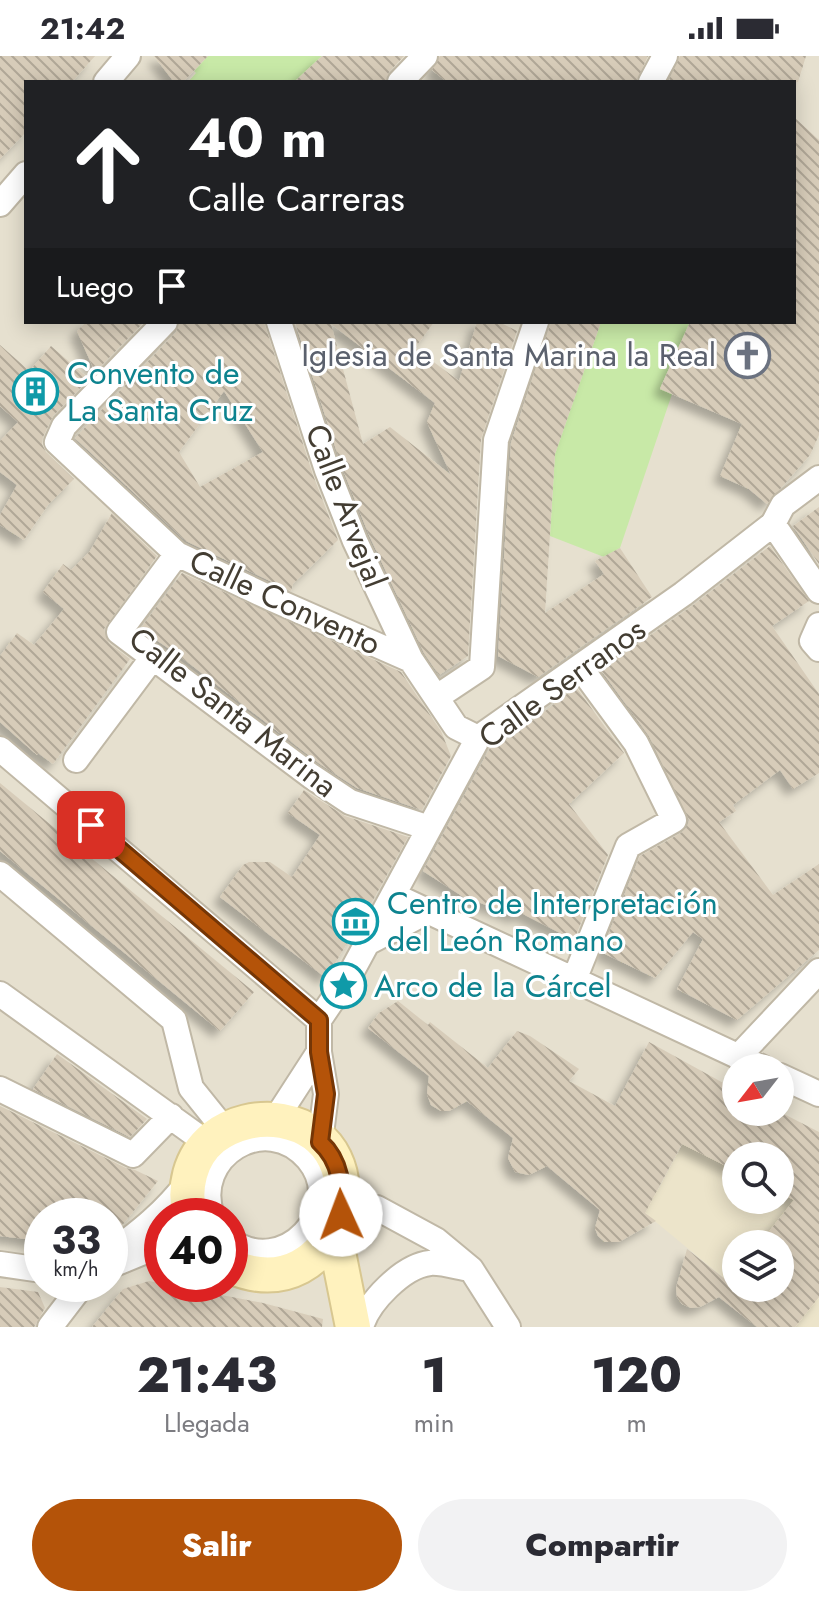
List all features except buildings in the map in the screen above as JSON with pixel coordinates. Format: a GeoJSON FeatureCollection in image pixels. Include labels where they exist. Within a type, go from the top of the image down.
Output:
{"type":"FeatureCollection","features":[{"type":"Feature","properties":{"kind":"street"},"geometry":{"type":"LineString","coordinates":[[108,80],[128,56]]}},
{"type":"Feature","properties":{"kind":"street"},"geometry":{"type":"LineString","coordinates":[[402,80],[425,56]]}},
{"type":"Feature","properties":{"kind":"street"},"geometry":{"type":"LineString","coordinates":[[652,80],[665,56]]}},
{"type":"Feature","properties":{"kind":"street"},"geometry":{"type":"LineString","coordinates":[[0,204],[24,176]]}},
{"type":"Feature","properties":{"kind":"street","name":"Calle Convento"},"geometry":{"type":"LineString","coordinates":[[163,324],[64,426],[57,442],[177,554],[411,660]]}},
{"type":"Feature","properties":{"kind":"street","name":"Calle Arvejal"},"geometry":{"type":"LineString","coordinates":[[280,324],[327,470],[355,541],[411,660],[456,727],[478,738]]}},
{"type":"Feature","properties":{"kind":"street"},"geometry":{"type":"LineString","coordinates":[[433,690],[482,667],[496,440],[535,324]]}},
{"type":"Feature","properties":{"kind":"street","name":"Calle Serranos"},"geometry":{"type":"LineString","coordinates":[[319,1020],[343,986],[478,738],[683,594],[773,524],[783,505],[819,478]]}},
{"type":"Feature","properties":{"kind":"street"},"geometry":{"type":"LineString","coordinates":[[773,524],[819,591]]}},
{"type":"Feature","properties":{"kind":"street","name":"Calle Santa Marina"},"geometry":{"type":"LineString","coordinates":[[177,554],[119,632],[350,802],[429,828]]}},
{"type":"Feature","properties":{"kind":"street"},"geometry":{"type":"LineString","coordinates":[[819,625],[812,641],[819,649]]}},
{"type":"Feature","properties":{"kind":"street"},"geometry":{"type":"LineString","coordinates":[[76,760],[153,657]]}},
{"type":"Feature","properties":{"kind":"street"},"geometry":{"type":"LineString","coordinates":[[574,980],[628,846],[674,820],[636,743],[580,667]]}},
{"type":"Feature","properties":{"kind":"street"},"geometry":{"type":"LineString","coordinates":[[0,749],[319,1020],[319,1052],[326,1094],[320,1142]]}},
{"type":"Feature","properties":{"kind":"street"},"geometry":{"type":"LineString","coordinates":[[0,874],[174,1020],[191,1088],[215,1136]]}},
{"type":"Feature","properties":{"kind":"street"},"geometry":{"type":"LineString","coordinates":[[393,895],[731,1054]]}},
{"type":"Feature","properties":{"kind":"street"},"geometry":{"type":"LineString","coordinates":[[367,943],[428,911]]}},
{"type":"Feature","properties":{"kind":"street"},"geometry":{"type":"LineString","coordinates":[[741,1054],[819,971]]}},
{"type":"Feature","properties":{"kind":"street"},"geometry":{"type":"LineString","coordinates":[[0,994],[171,1116],[215,1136]]}},
{"type":"Feature","properties":{"kind":"street"},"geometry":{"type":"LineString","coordinates":[[275,1120],[319,1052]]}},
{"type":"Feature","properties":{"kind":"street"},"geometry":{"type":"LineString","coordinates":[[794,1082],[819,1094]]}},
{"type":"Feature","properties":{"kind":"street"},"geometry":{"type":"LineString","coordinates":[[0,1089],[133,1155],[171,1116]]}},
{"type":"Feature","properties":{"kind":"street"},"geometry":{"type":"LineString","coordinates":[[187,1198],[193,1166],[215,1136],[263,1118],[296,1124],[320,1142],[338,1168],[343,1192],[338,1224],[351,1327]]}},
{"type":"Feature","properties":{"kind":"street"},"geometry":{"type":"LineString","coordinates":[[208,1198],[212,1172],[222,1157],[235,1146],[268,1138],[283,1142],[308,1159],[321,1187],[317,1218],[309,1231],[283,1249],[267,1252],[248,1249]]}},
{"type":"Feature","properties":{"kind":"street"},"geometry":{"type":"LineString","coordinates":[[128,1241],[166,1210],[188,1182]]}},
{"type":"Feature","properties":{"kind":"street"},"geometry":{"type":"LineString","coordinates":[[248,1272],[271,1274],[291,1270],[309,1261],[324,1248],[338,1224],[357,1207],[377,1208],[436,1240],[471,1269],[508,1327]]}},
{"type":"Feature","properties":{"kind":"street"},"geometry":{"type":"LineString","coordinates":[[361,1327],[364,1314],[397,1278],[430,1263],[471,1269]]}},
{"type":"Feature","properties":{"kind":"street"},"geometry":{"type":"LineString","coordinates":[[0,1264],[24,1267]]}},
{"type":"Feature","properties":{"kind":"street"},"geometry":{"type":"LineString","coordinates":[[291,1270],[316,1281],[331,1294],[342,1307],[351,1327]]}},
{"type":"Feature","properties":{"kind":"street"},"geometry":{"type":"LineString","coordinates":[[50,1327],[69,1302]]}},
{"type":"Feature","properties":{"kind":"shaded area"},"geometry":{"type":"Polygon","coordinates":[[[0,56],[819,56],[819,1327],[0,1327],[0,56]]]}},
{"type":"Feature","properties":{"kind":"shaded area"},"geometry":{"type":"Polygon","coordinates":[[[698,1070],[722,1083],[722,1126],[794,1126],[819,1132],[819,1327],[785,1327],[754,1302],[794,1302],[794,1230],[722,1230],[722,1276],[640,1209],[659,1188],[683,1143],[698,1070]]]}},
{"type":"Feature","properties":{"kind":"green space"},"geometry":{"type":"Polygon","coordinates":[[[208,56],[322,56],[296,80],[190,80],[196,73],[194,71],[208,56]]]}},
{"type":"Feature","properties":{"kind":"green space"},"geometry":{"type":"Polygon","coordinates":[[[600,324],[689,324],[660,388],[672,394],[620,548],[604,557],[550,536],[555,454],[600,324]]]}},
{"type":"Feature","properties":{"kind":"place","name":"Iglesia de Santa Marina la Real"},"geometry":{"type":"Point","coordinates":[747,355]}},
{"type":"Feature","properties":{"kind":"place","name":"Convento de La Santa Cruz"},"geometry":{"type":"Point","coordinates":[36,391]}},
{"type":"Feature","properties":{"kind":"place","name":"Centro de Interpretación del León Romano"},"geometry":{"type":"Point","coordinates":[356,921]}},
{"type":"Feature","properties":{"kind":"place","name":"Arco de la Cárcel"},"geometry":{"type":"Point","coordinates":[343,986]}},
{"type":"Feature","properties":{"kind":"route"},"geometry":{"type":"LineString","coordinates":[[91,825],[319,1020],[319,1052],[326,1094],[320,1142],[338,1168],[343,1192],[341,1215]]}}]}
